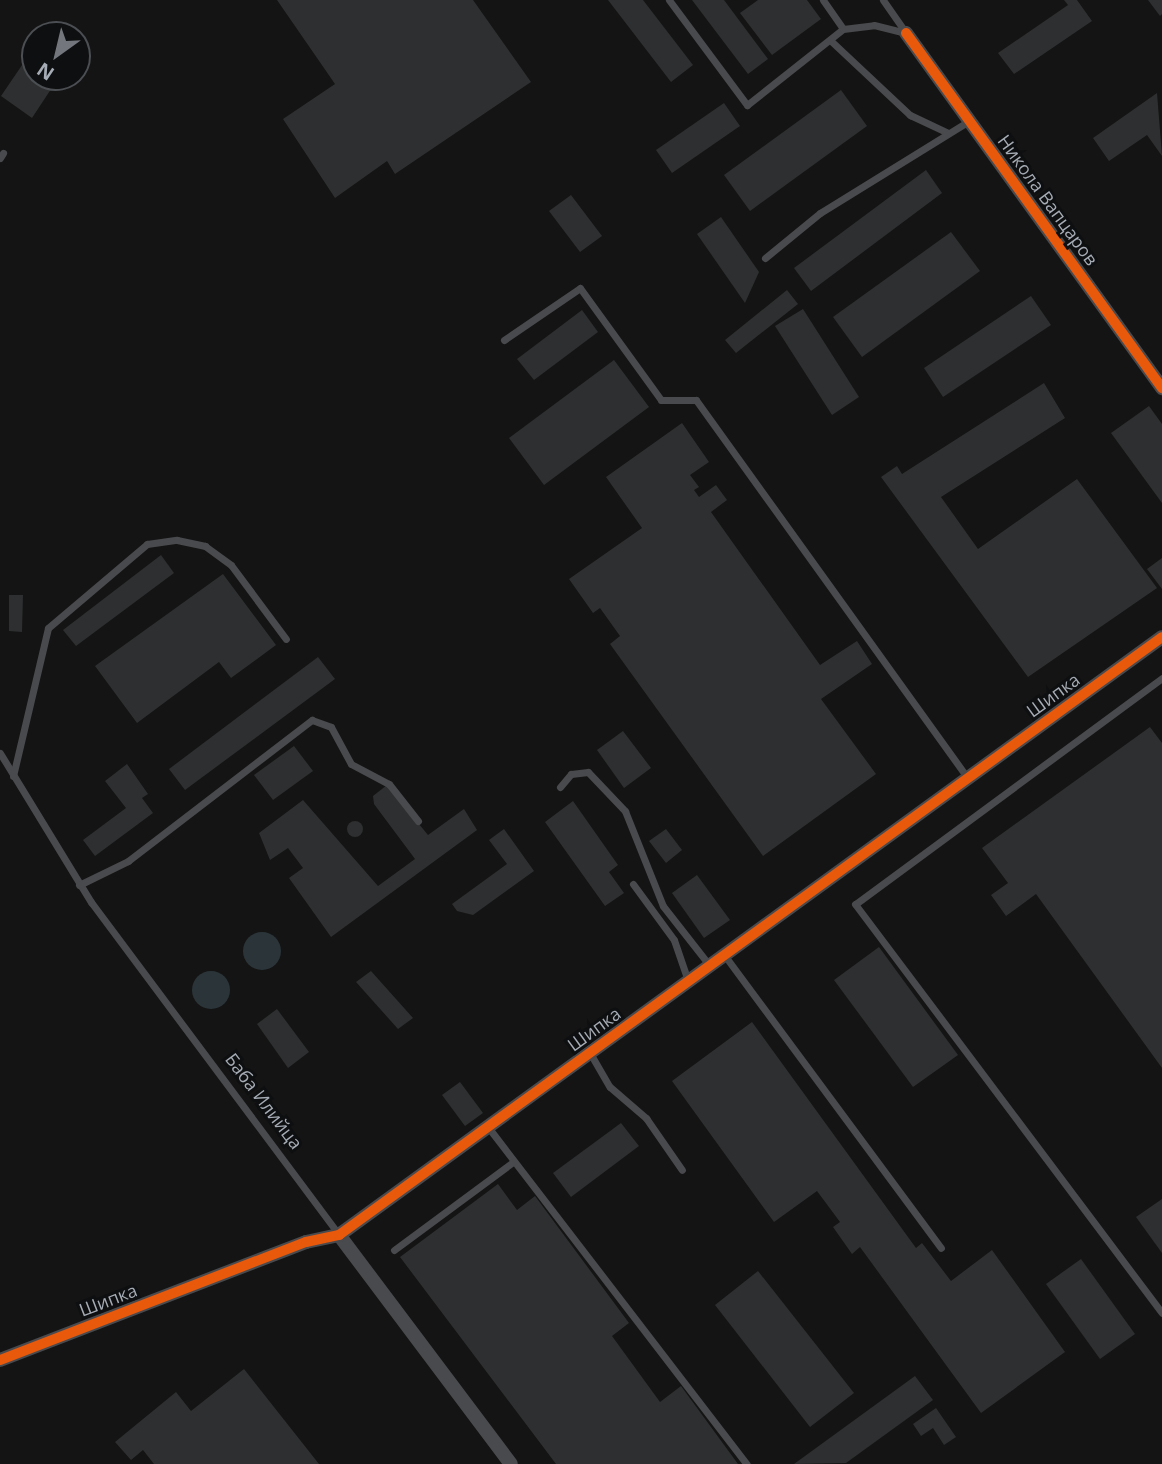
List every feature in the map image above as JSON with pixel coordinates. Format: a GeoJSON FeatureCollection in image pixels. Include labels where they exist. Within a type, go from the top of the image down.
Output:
{"type":"FeatureCollection","features":[{"type":"Feature","properties":{"kind":"street","name":"Никола Вапцаров"},"geometry":{"type":"LineString","coordinates":[[906,33],[1162,387]]}},
{"type":"Feature","properties":{"kind":"street","name":"Шипка"},"geometry":{"type":"LineString","coordinates":[[0,1360],[306,1242],[340,1235],[1162,637]]}},
{"type":"Feature","properties":{"kind":"street","name":"Баба Илийца"},"geometry":{"type":"LineString","coordinates":[[340,1235],[510,1464]]}},
{"type":"Feature","properties":{"kind":"lane"},"geometry":{"type":"LineString","coordinates":[[669,0],[747,105],[844,29],[874,25],[906,33]]}},
{"type":"Feature","properties":{"kind":"lane"},"geometry":{"type":"LineString","coordinates":[[823,0],[844,29]]}},
{"type":"Feature","properties":{"kind":"lane","name":"Никола Вапцаров"},"geometry":{"type":"LineString","coordinates":[[883,0],[906,33]]}},
{"type":"Feature","properties":{"kind":"lane"},"geometry":{"type":"LineString","coordinates":[[830,40],[910,115],[948,133]]}},
{"type":"Feature","properties":{"kind":"lane"},"geometry":{"type":"LineString","coordinates":[[765,258],[820,213],[969,121]]}},
{"type":"Feature","properties":{"kind":"lane"},"geometry":{"type":"LineString","coordinates":[[504,340],[580,288],[662,400],[696,400],[968,778]]}},
{"type":"Feature","properties":{"kind":"lane"},"geometry":{"type":"LineString","coordinates":[[13,776],[48,628],[148,544],[177,540],[205,546],[231,565],[286,639]]}},
{"type":"Feature","properties":{"kind":"lane"},"geometry":{"type":"LineString","coordinates":[[1162,678],[855,904],[1162,1313]]}},
{"type":"Feature","properties":{"kind":"lane"},"geometry":{"type":"LineString","coordinates":[[79,885],[128,861],[312,720],[331,727],[351,764],[389,784],[418,821]]}},
{"type":"Feature","properties":{"kind":"lane","name":"Баба Илийца"},"geometry":{"type":"LineString","coordinates":[[0,752],[79,885],[340,1235]]}},
{"type":"Feature","properties":{"kind":"lane"},"geometry":{"type":"LineString","coordinates":[[560,787],[571,774],[588,772],[625,811],[663,906],[710,966]]}},
{"type":"Feature","properties":{"kind":"lane"},"geometry":{"type":"LineString","coordinates":[[633,884],[674,940],[688,982]]}},
{"type":"Feature","properties":{"kind":"lane"},"geometry":{"type":"LineString","coordinates":[[725,956],[941,1248]]}},
{"type":"Feature","properties":{"kind":"lane"},"geometry":{"type":"LineString","coordinates":[[590,1053],[620,1100],[646,1118],[682,1170]]}},
{"type":"Feature","properties":{"kind":"lane"},"geometry":{"type":"LineString","coordinates":[[488,1128],[747,1464]]}},
{"type":"Feature","properties":{"kind":"lane"},"geometry":{"type":"LineString","coordinates":[[394,1250],[513,1163]]}},
{"type":"Feature","properties":{"kind":"shaded area"},"geometry":{"type":"Polygon","coordinates":[[[262,932],[275,938],[281,951],[275,964],[262,970],[249,964],[243,951],[249,938],[262,932]]]}},
{"type":"Feature","properties":{"kind":"shaded area"},"geometry":{"type":"Polygon","coordinates":[[[211,971],[224,977],[230,990],[224,1003],[211,1009],[198,1003],[192,990],[198,977],[211,971]]]}},
{"type":"Feature","properties":{"kind":"building"},"geometry":{"type":"Polygon","coordinates":[[[277,0],[473,0],[531,82],[395,174],[387,161],[335,198],[283,119],[335,84],[277,0]]]}},
{"type":"Feature","properties":{"kind":"building"},"geometry":{"type":"Polygon","coordinates":[[[608,0],[643,0],[693,65],[671,82],[608,0]]]}},
{"type":"Feature","properties":{"kind":"building"},"geometry":{"type":"Polygon","coordinates":[[[692,0],[724,0],[768,59],[748,74],[692,0]]]}},
{"type":"Feature","properties":{"kind":"building"},"geometry":{"type":"Polygon","coordinates":[[[758,0],[807,0],[821,19],[772,55],[740,13],[758,0]]]}},
{"type":"Feature","properties":{"kind":"building"},"geometry":{"type":"Polygon","coordinates":[[[1064,0],[1077,0],[1092,21],[1014,74],[998,53],[1068,5],[1064,0]]]}},
{"type":"Feature","properties":{"kind":"building"},"geometry":{"type":"Polygon","coordinates":[[[1148,0],[1162,0],[1160,16],[1148,0]]]}},
{"type":"Feature","properties":{"kind":"building"},"geometry":{"type":"Polygon","coordinates":[[[21,67],[21,91],[50,91],[32,118],[1,96],[21,67]]]}},
{"type":"Feature","properties":{"kind":"building"},"geometry":{"type":"Polygon","coordinates":[[[841,90],[867,126],[750,211],[724,175],[841,90]]]}},
{"type":"Feature","properties":{"kind":"building"},"geometry":{"type":"Polygon","coordinates":[[[1157,93],[1162,156],[1147,135],[1109,161],[1093,138],[1157,93]]]}},
{"type":"Feature","properties":{"kind":"building"},"geometry":{"type":"Polygon","coordinates":[[[724,103],[740,126],[672,173],[656,150],[724,103]]]}},
{"type":"Feature","properties":{"kind":"building"},"geometry":{"type":"Polygon","coordinates":[[[926,170],[942,193],[811,291],[794,268],[926,170]]]}},
{"type":"Feature","properties":{"kind":"building"},"geometry":{"type":"Polygon","coordinates":[[[571,195],[602,236],[580,252],[549,211],[571,195]]]}},
{"type":"Feature","properties":{"kind":"building"},"geometry":{"type":"Polygon","coordinates":[[[721,217],[759,272],[745,303],[697,234],[721,217]]]}},
{"type":"Feature","properties":{"kind":"building"},"geometry":{"type":"Polygon","coordinates":[[[951,232],[980,271],[862,357],[833,317],[951,232]]]}},
{"type":"Feature","properties":{"kind":"building"},"geometry":{"type":"Polygon","coordinates":[[[787,290],[798,304],[736,353],[725,340],[787,290]]]}},
{"type":"Feature","properties":{"kind":"building"},"geometry":{"type":"Polygon","coordinates":[[[1031,296],[1051,325],[943,397],[924,368],[1031,296]]]}},
{"type":"Feature","properties":{"kind":"building"},"geometry":{"type":"Polygon","coordinates":[[[803,309],[859,397],[832,415],[775,326],[803,309]]]}},
{"type":"Feature","properties":{"kind":"building"},"geometry":{"type":"Polygon","coordinates":[[[582,310],[598,332],[534,380],[517,359],[582,310]]]}},
{"type":"Feature","properties":{"kind":"building"},"geometry":{"type":"Polygon","coordinates":[[[614,360],[649,407],[544,485],[509,438],[614,360]]]}},
{"type":"Feature","properties":{"kind":"building"},"geometry":{"type":"Polygon","coordinates":[[[1044,383],[1065,418],[941,497],[978,549],[1077,479],[1157,588],[1028,677],[881,477],[897,466],[902,474],[1044,383]]]}},
{"type":"Feature","properties":{"kind":"building"},"geometry":{"type":"Polygon","coordinates":[[[1149,406],[1162,424],[1162,503],[1111,433],[1149,406]]]}},
{"type":"Feature","properties":{"kind":"building"},"geometry":{"type":"Polygon","coordinates":[[[682,423],[709,462],[690,475],[699,487],[694,490],[699,497],[716,485],[727,500],[711,512],[820,665],[857,641],[872,664],[821,699],[876,774],[763,856],[610,644],[620,636],[600,608],[593,613],[569,579],[642,528],[606,477],[682,423]]]}},
{"type":"Feature","properties":{"kind":"building"},"geometry":{"type":"Polygon","coordinates":[[[161,555],[174,573],[76,646],[63,630],[161,555]]]}},
{"type":"Feature","properties":{"kind":"building"},"geometry":{"type":"Polygon","coordinates":[[[1162,558],[1162,589],[1147,569],[1162,558]]]}},
{"type":"Feature","properties":{"kind":"building"},"geometry":{"type":"Polygon","coordinates":[[[223,574],[276,645],[231,678],[219,662],[137,723],[95,666],[223,574]]]}},
{"type":"Feature","properties":{"kind":"building"},"geometry":{"type":"Polygon","coordinates":[[[9,595],[23,595],[22,632],[9,631],[9,595]]]}},
{"type":"Feature","properties":{"kind":"building"},"geometry":{"type":"Polygon","coordinates":[[[318,657],[335,679],[185,790],[169,769],[318,657]]]}},
{"type":"Feature","properties":{"kind":"building"},"geometry":{"type":"Polygon","coordinates":[[[1150,727],[1162,743],[1162,1068],[1036,894],[1006,916],[991,895],[1008,883],[982,848],[1150,727]]]}},
{"type":"Feature","properties":{"kind":"building"},"geometry":{"type":"Polygon","coordinates":[[[623,731],[651,768],[624,788],[597,750],[623,731]]]}},
{"type":"Feature","properties":{"kind":"building"},"geometry":{"type":"Polygon","coordinates":[[[294,746],[313,771],[273,800],[254,775],[294,746]]]}},
{"type":"Feature","properties":{"kind":"building"},"geometry":{"type":"Polygon","coordinates":[[[127,764],[148,794],[142,798],[153,813],[95,856],[83,840],[126,808],[105,781],[127,764]]]}},
{"type":"Feature","properties":{"kind":"building"},"geometry":{"type":"Polygon","coordinates":[[[387,785],[428,835],[464,809],[477,830],[331,937],[289,878],[303,868],[288,848],[270,860],[259,833],[303,800],[378,886],[415,859],[374,804],[373,796],[387,785]]]}},
{"type":"Feature","properties":{"kind":"building"},"geometry":{"type":"Polygon","coordinates":[[[573,801],[618,865],[609,872],[624,893],[605,906],[545,822],[573,801]]]}},
{"type":"Feature","properties":{"kind":"building"},"geometry":{"type":"Polygon","coordinates":[[[355,821],[361,823],[361,835],[355,837],[349,835],[347,829],[349,823],[355,821]]]}},
{"type":"Feature","properties":{"kind":"building"},"geometry":{"type":"Polygon","coordinates":[[[504,829],[534,871],[473,915],[457,911],[452,904],[507,864],[489,840],[504,829]]]}},
{"type":"Feature","properties":{"kind":"building"},"geometry":{"type":"Polygon","coordinates":[[[666,829],[682,850],[666,863],[649,841],[666,829]]]}},
{"type":"Feature","properties":{"kind":"building"},"geometry":{"type":"Polygon","coordinates":[[[697,875],[730,920],[704,938],[672,893],[697,875]]]}},
{"type":"Feature","properties":{"kind":"building"},"geometry":{"type":"Polygon","coordinates":[[[879,947],[958,1055],[913,1087],[834,980],[879,947]]]}},
{"type":"Feature","properties":{"kind":"building"},"geometry":{"type":"Polygon","coordinates":[[[371,971],[413,1018],[398,1029],[356,982],[371,971]]]}},
{"type":"Feature","properties":{"kind":"building"},"geometry":{"type":"Polygon","coordinates":[[[277,1009],[309,1052],[288,1068],[257,1024],[277,1009]]]}},
{"type":"Feature","properties":{"kind":"building"},"geometry":{"type":"Polygon","coordinates":[[[752,1022],[916,1248],[922,1243],[951,1281],[992,1250],[1065,1352],[981,1413],[860,1247],[852,1254],[833,1227],[840,1222],[817,1191],[774,1222],[672,1081],[752,1022]]]}},
{"type":"Feature","properties":{"kind":"building"},"geometry":{"type":"Polygon","coordinates":[[[460,1082],[483,1113],[465,1126],[442,1095],[460,1082]]]}},
{"type":"Feature","properties":{"kind":"building"},"geometry":{"type":"Polygon","coordinates":[[[621,1123],[639,1146],[571,1197],[553,1173],[621,1123]]]}},
{"type":"Feature","properties":{"kind":"building"},"geometry":{"type":"Polygon","coordinates":[[[498,1184],[517,1210],[535,1196],[629,1323],[612,1336],[660,1402],[681,1386],[738,1464],[556,1464],[400,1257],[498,1184]]]}},
{"type":"Feature","properties":{"kind":"building"},"geometry":{"type":"Polygon","coordinates":[[[1162,1199],[1162,1253],[1136,1217],[1162,1199]]]}},
{"type":"Feature","properties":{"kind":"building"},"geometry":{"type":"Polygon","coordinates":[[[1081,1259],[1135,1334],[1100,1359],[1046,1284],[1081,1259]]]}},
{"type":"Feature","properties":{"kind":"building"},"geometry":{"type":"Polygon","coordinates":[[[758,1271],[854,1393],[810,1427],[715,1305],[758,1271]]]}},
{"type":"Feature","properties":{"kind":"building"},"geometry":{"type":"Polygon","coordinates":[[[244,1369],[319,1464],[154,1464],[143,1450],[131,1460],[115,1442],[176,1392],[191,1411],[244,1369]]]}},
{"type":"Feature","properties":{"kind":"building"},"geometry":{"type":"Polygon","coordinates":[[[915,1376],[933,1400],[846,1463],[794,1464],[915,1376]]]}},
{"type":"Feature","properties":{"kind":"building"},"geometry":{"type":"Polygon","coordinates":[[[936,1408],[956,1437],[944,1445],[933,1428],[921,1436],[913,1424],[936,1408]]]}},
{"type":"Feature","properties":{"kind":"cycle path"},"geometry":{"type":"LineString","coordinates":[[906,33],[1162,388]]}},
{"type":"Feature","properties":{"kind":"cycle path"},"geometry":{"type":"LineString","coordinates":[[0,1360],[306,1242],[339,1235],[1162,637]]}}]}
